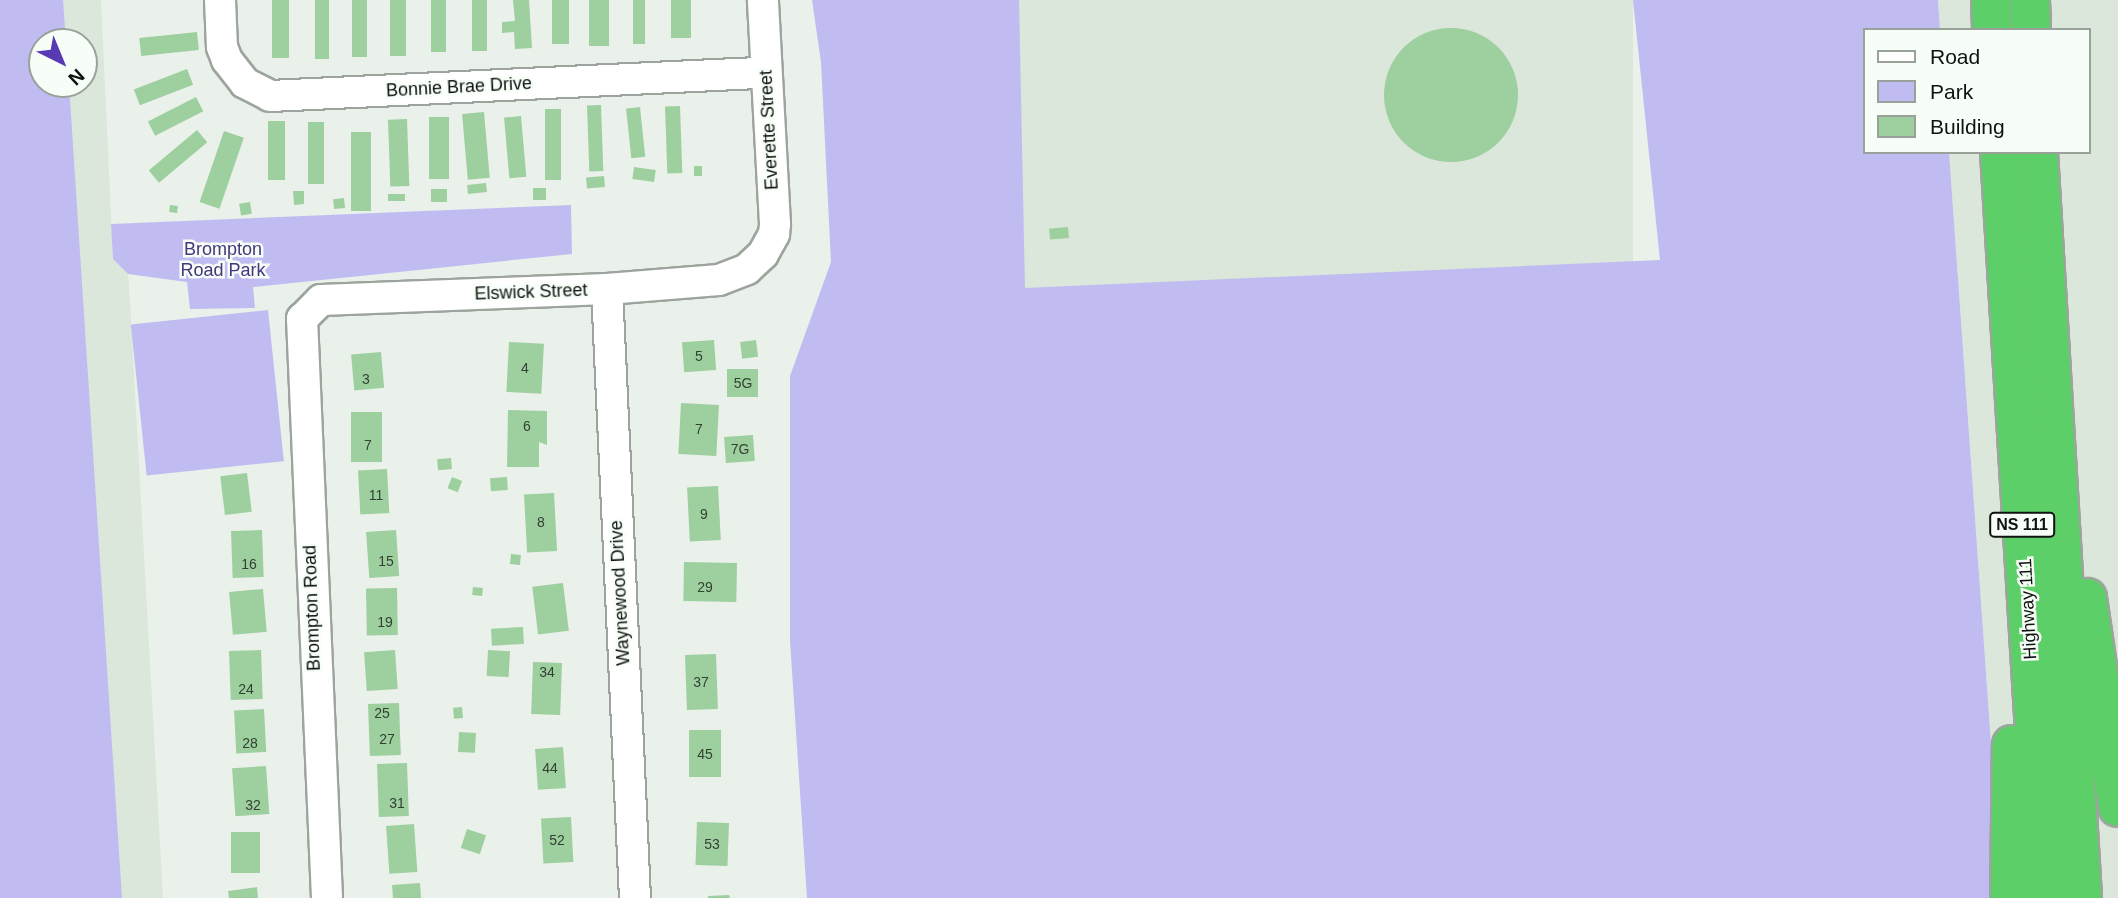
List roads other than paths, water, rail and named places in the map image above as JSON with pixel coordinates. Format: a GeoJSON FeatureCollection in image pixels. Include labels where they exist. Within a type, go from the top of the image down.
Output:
{"type":"FeatureCollection","features":[{"type":"Feature","properties":{"kind":"highway"},"geometry":{"type":"LineString","coordinates":[[2030,0],[2031,28]]}},
{"type":"Feature","properties":{"kind":"highway"},"geometry":{"type":"LineString","coordinates":[[1992,154],[2011,719],[2010,898]]}},
{"type":"Feature","properties":{"kind":"highway","name":"Highway 111"},"geometry":{"type":"LineString","coordinates":[[2000,154],[2045,898]]}},
{"type":"Feature","properties":{"kind":"highway","name":"Highway 111"},"geometry":{"type":"LineString","coordinates":[[2038,154],[2082,898]]}},
{"type":"Feature","properties":{"kind":"highway"},"geometry":{"type":"LineString","coordinates":[[2045,270],[2060,318],[2062,404],[2100,705],[2118,807]]}},
{"type":"Feature","properties":{"kind":"street","name":"Bonnie Brae Drive"},"geometry":{"type":"LineString","coordinates":[[220,0],[222,47],[227,60],[245,83],[270,96],[766,72]]}},
{"type":"Feature","properties":{"kind":"street","name":"Everette Street"},"geometry":{"type":"LineString","coordinates":[[761,257],[770,244],[775,224],[763,0]]}},
{"type":"Feature","properties":{"kind":"street","name":"Elswick Street"},"geometry":{"type":"LineString","coordinates":[[302,319],[321,300],[607,289],[719,280],[747,269],[761,257]]}},
{"type":"Feature","properties":{"kind":"street","name":"Waynewood Drive"},"geometry":{"type":"LineString","coordinates":[[607,289],[635,898]]}},
{"type":"Feature","properties":{"kind":"street","name":"Brompton Road"},"geometry":{"type":"LineString","coordinates":[[302,319],[327,898]]}},
{"type":"Feature","properties":{"kind":"park label","name":"Brompton Road Park"},"geometry":{"type":"Point","coordinates":[223,260]}}]}
